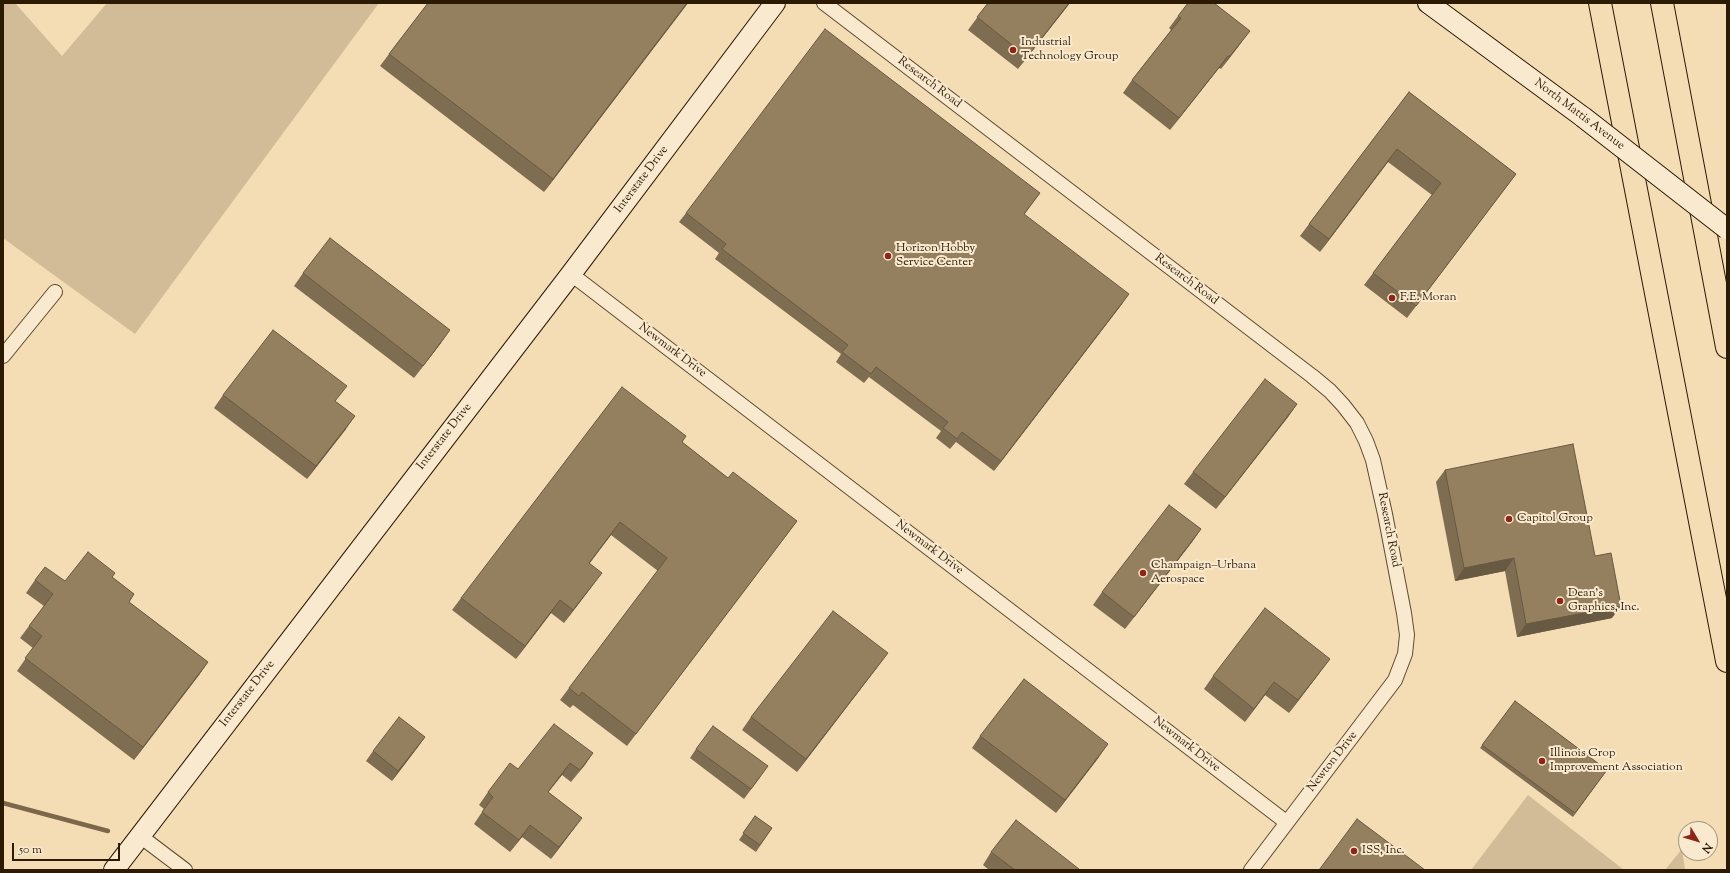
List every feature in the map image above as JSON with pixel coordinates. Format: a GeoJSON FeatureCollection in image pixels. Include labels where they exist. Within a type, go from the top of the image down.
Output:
{"type":"FeatureCollection","features":[{"type":"Feature","properties":{"kind":"highway"},"geometry":{"type":"LineString","coordinates":[[1600,3],[1727,661]]}},
{"type":"Feature","properties":{"kind":"highway"},"geometry":{"type":"LineString","coordinates":[[1662,3],[1727,348]]}},
{"type":"Feature","properties":{"kind":"main road","name":"Interstate Drive"},"geometry":{"type":"LineString","coordinates":[[114,870],[571,274],[775,3]]}},
{"type":"Feature","properties":{"kind":"main road","name":"North Mattis Avenue"},"geometry":{"type":"LineString","coordinates":[[1428,3],[1583,117],[1727,229]]}},
{"type":"Feature","properties":{"kind":"street","name":"Research Road"},"geometry":{"type":"LineString","coordinates":[[824,3],[1312,376],[1344,405],[1357,423],[1373,460],[1404,613],[1407,636],[1406,649]]}},
{"type":"Feature","properties":{"kind":"street","name":"Newmark Drive"},"geometry":{"type":"LineString","coordinates":[[571,274],[1286,822]]}},
{"type":"Feature","properties":{"kind":"street"},"geometry":{"type":"LineString","coordinates":[[3,356],[54,292]]}},
{"type":"Feature","properties":{"kind":"street","name":"Newton Drive"},"geometry":{"type":"LineString","coordinates":[[1251,870],[1395,680],[1401,668],[1406,649]]}},
{"type":"Feature","properties":{"kind":"street"},"geometry":{"type":"LineString","coordinates":[[140,836],[185,870]]}},
{"type":"Feature","properties":{"kind":"shaded area"},"geometry":{"type":"Polygon","coordinates":[[[3,3],[15,3],[62,56],[107,3],[379,3],[135,334],[3,238],[3,3]]]}},
{"type":"Feature","properties":{"kind":"shaded area"},"geometry":{"type":"Polygon","coordinates":[[[1528,795],[1624,870],[1471,870],[1528,795]]]}},
{"type":"Feature","properties":{"kind":"shaded area"},"geometry":{"type":"Polygon","coordinates":[[[1678,854],[1678,861],[1684,861],[1685,870],[1665,870],[1678,854]]]}},
{"type":"Feature","properties":{"kind":"building"},"geometry":{"type":"Polygon","coordinates":[[[428,3],[687,3],[553,179],[389,54],[428,3]]]}},
{"type":"Feature","properties":{"kind":"building","name":"Industrial Technology Group"},"geometry":{"type":"Polygon","coordinates":[[[988,3],[1069,3],[1027,57],[977,17],[988,3]]]}},
{"type":"Feature","properties":{"kind":"building"},"geometry":{"type":"Polygon","coordinates":[[[1188,3],[1214,3],[1250,31],[1230,56],[1228,56],[1179,118],[1132,80],[1181,18],[1178,16],[1188,3]]]}},
{"type":"Feature","properties":{"kind":"building","name":"Horizon Hobby Service Center"},"geometry":{"type":"Polygon","coordinates":[[[825,29],[1040,193],[1024,214],[1129,294],[1001,461],[962,432],[957,439],[943,428],[948,422],[876,367],[871,374],[842,352],[848,345],[722,249],[726,244],[686,213],[825,29]]]}},
{"type":"Feature","properties":{"kind":"building"},"geometry":{"type":"Polygon","coordinates":[[[1409,92],[1516,174],[1416,306],[1373,273],[1441,183],[1397,149],[1329,239],[1309,224],[1409,92]]]}},
{"type":"Feature","properties":{"kind":"building"},"geometry":{"type":"Polygon","coordinates":[[[330,238],[450,330],[423,366],[303,273],[330,238]]]}},
{"type":"Feature","properties":{"kind":"building"},"geometry":{"type":"Polygon","coordinates":[[[273,330],[347,386],[335,401],[355,416],[316,466],[223,395],[273,330]]]}},
{"type":"Feature","properties":{"kind":"building"},"geometry":{"type":"Polygon","coordinates":[[[1265,379],[1297,404],[1225,497],[1193,472],[1265,379]]]}},
{"type":"Feature","properties":{"kind":"building"},"geometry":{"type":"Polygon","coordinates":[[[622,387],[686,436],[682,442],[728,478],[733,472],[797,521],[636,734],[582,692],[579,696],[569,688],[667,558],[620,522],[589,563],[602,573],[573,610],[560,600],[525,646],[461,598],[622,387]]]}},
{"type":"Feature","properties":{"kind":"building"},"geometry":{"type":"Polygon","coordinates":[[[1573,444],[1595,556],[1611,553],[1621,606],[1526,624],[1514,558],[1464,568],[1445,470],[1573,444]]]}},
{"type":"Feature","properties":{"kind":"building","name":"Champaign–Urbana Aerospace"},"geometry":{"type":"Polygon","coordinates":[[[1169,505],[1201,529],[1134,617],[1102,592],[1169,505]]]}},
{"type":"Feature","properties":{"kind":"building"},"geometry":{"type":"Polygon","coordinates":[[[88,552],[115,573],[112,577],[134,594],[129,602],[208,662],[143,747],[25,658],[42,636],[29,626],[53,594],[35,580],[45,567],[65,581],[88,552]]]}},
{"type":"Feature","properties":{"kind":"building"},"geometry":{"type":"Polygon","coordinates":[[[1265,608],[1330,659],[1298,700],[1274,682],[1254,709],[1213,676],[1265,608]]]}},
{"type":"Feature","properties":{"kind":"building"},"geometry":{"type":"Polygon","coordinates":[[[833,611],[888,653],[806,759],[751,717],[833,611]]]}},
{"type":"Feature","properties":{"kind":"building"},"geometry":{"type":"Polygon","coordinates":[[[1024,679],[1108,744],[1065,800],[980,736],[1024,679]]]}},
{"type":"Feature","properties":{"kind":"building","name":"Illinois Crop Improvement Association"},"geometry":{"type":"Polygon","coordinates":[[[1515,701],[1607,770],[1575,813],[1482,745],[1515,701]]]}},
{"type":"Feature","properties":{"kind":"building"},"geometry":{"type":"Polygon","coordinates":[[[399,717],[425,737],[398,771],[373,751],[399,717]]]}},
{"type":"Feature","properties":{"kind":"building"},"geometry":{"type":"Polygon","coordinates":[[[554,724],[593,753],[580,770],[570,763],[548,792],[582,818],[559,847],[530,825],[519,840],[482,812],[493,797],[488,792],[510,763],[518,769],[554,724]]]}},
{"type":"Feature","properties":{"kind":"building"},"geometry":{"type":"Polygon","coordinates":[[[713,726],[768,766],[751,789],[696,749],[713,726]]]}},
{"type":"Feature","properties":{"kind":"building"},"geometry":{"type":"Polygon","coordinates":[[[755,816],[772,828],[760,845],[743,833],[755,816]]]}},
{"type":"Feature","properties":{"kind":"building"},"geometry":{"type":"Polygon","coordinates":[[[1357,819],[1425,870],[1319,870],[1357,819]]]}},
{"type":"Feature","properties":{"kind":"building"},"geometry":{"type":"Polygon","coordinates":[[[1016,820],[1079,869],[1015,870],[991,852],[1016,820]]]}},
{"type":"Feature","properties":{"kind":"waterway"},"geometry":{"type":"LineString","coordinates":[[3,803],[108,831]]}},
{"type":"Feature","properties":{"kind":"place","name":"Industrial Technology Group"},"geometry":{"type":"Point","coordinates":[1013,50]}},
{"type":"Feature","properties":{"kind":"place","name":"Horizon Hobby Service Center"},"geometry":{"type":"Point","coordinates":[888,256]}},
{"type":"Feature","properties":{"kind":"place","name":"F.E. Moran"},"geometry":{"type":"Point","coordinates":[1392,298]}},
{"type":"Feature","properties":{"kind":"place","name":"Capitol Group"},"geometry":{"type":"Point","coordinates":[1509,519]}},
{"type":"Feature","properties":{"kind":"place","name":"Champaign–Urbana Aerospace"},"geometry":{"type":"Point","coordinates":[1143,573]}},
{"type":"Feature","properties":{"kind":"place","name":"Dean's Graphics, Inc."},"geometry":{"type":"Point","coordinates":[1560,601]}},
{"type":"Feature","properties":{"kind":"place","name":"Illinois Crop Improvement Association"},"geometry":{"type":"Point","coordinates":[1542,761]}},
{"type":"Feature","properties":{"kind":"place","name":"ISS, Inc."},"geometry":{"type":"Point","coordinates":[1354,851]}}]}
